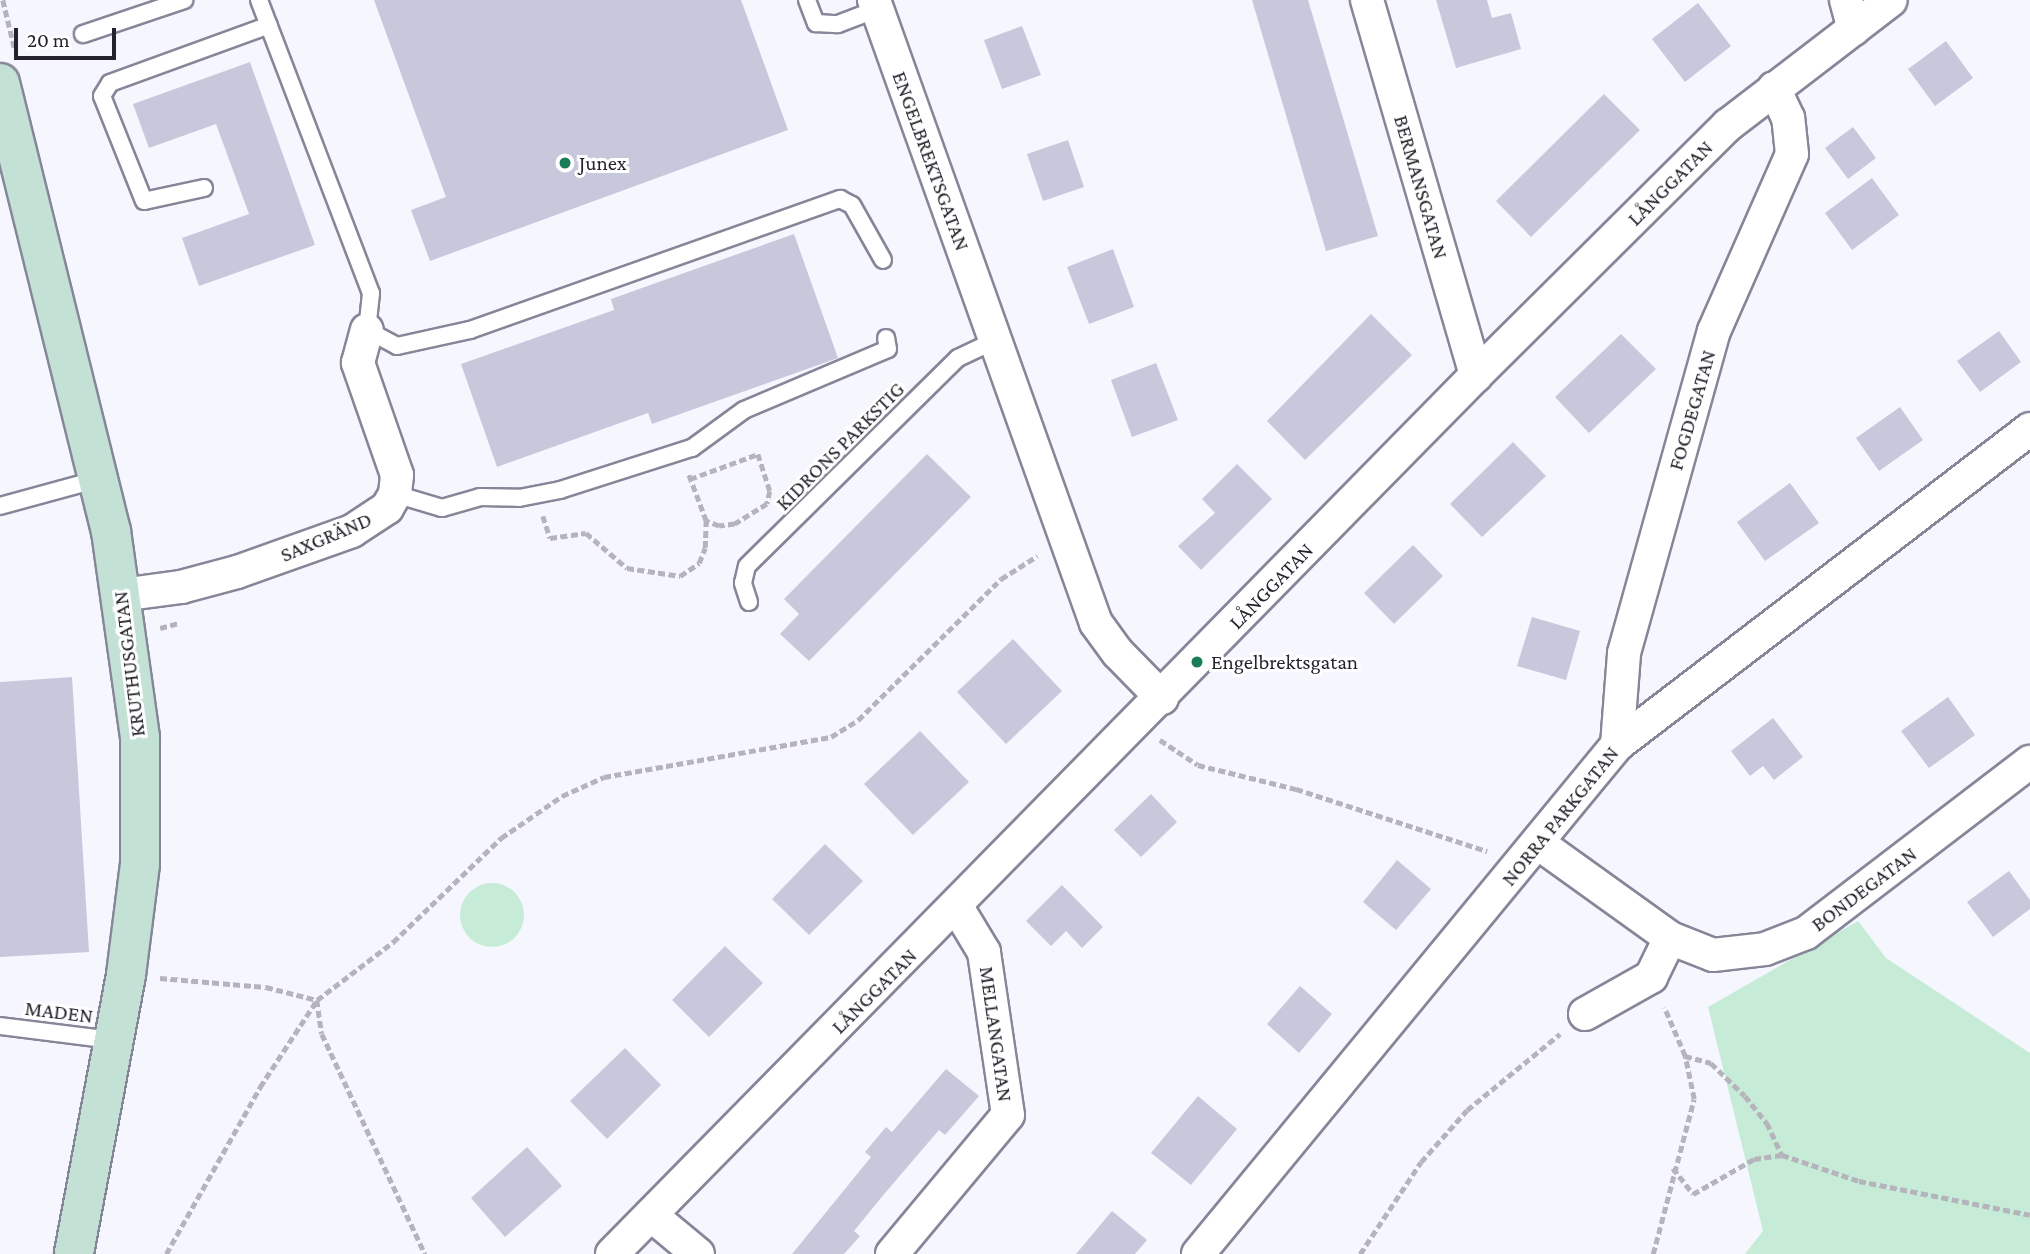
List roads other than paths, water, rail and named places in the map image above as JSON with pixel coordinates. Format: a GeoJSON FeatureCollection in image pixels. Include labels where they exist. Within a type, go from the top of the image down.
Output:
{"type":"FeatureCollection","features":[{"type":"Feature","properties":{"kind":"main road","name":"KRUTHUSGATAN"},"geometry":{"type":"LineString","coordinates":[[0,83],[99,479],[121,595],[140,752],[140,864],[125,975],[74,1254]]}},
{"type":"Feature","properties":{"kind":"street","name":"BERMANSGATAN"},"geometry":{"type":"LineString","coordinates":[[1367,0],[1476,375]]}},
{"type":"Feature","properties":{"kind":"street","name":"LÅNGGATAN"},"geometry":{"type":"LineString","coordinates":[[612,1254],[957,907],[1476,375],[1728,125],[1774,88],[1850,14],[1891,0]]}},
{"type":"Feature","properties":{"kind":"street","name":"ENGELBREKTSGATAN"},"geometry":{"type":"LineString","coordinates":[[875,4],[1096,623],[1118,653],[1162,698]]}},
{"type":"Feature","properties":{"kind":"street","name":"FOGDEGATAN"},"geometry":{"type":"LineString","coordinates":[[1617,745],[1624,653],[1714,331],[1792,154],[1788,118],[1774,88]]}},
{"type":"Feature","properties":{"kind":"street","name":"SAXGRÄND"},"geometry":{"type":"LineString","coordinates":[[121,595],[181,587],[308,548],[376,518],[395,494],[397,475],[358,363],[367,330]]}},
{"type":"Feature","properties":{"kind":"street","name":"NORRA PARKGATAN"},"geometry":{"type":"LineString","coordinates":[[1198,1254],[1617,745],[2030,429]]}},
{"type":"Feature","properties":{"kind":"street","name":"BONDEGATAN"},"geometry":{"type":"LineString","coordinates":[[1538,844],[1670,938],[1713,955],[1765,949],[1806,933],[2030,762]]}},
{"type":"Feature","properties":{"kind":"street","name":"MELLANGATAN"},"geometry":{"type":"LineString","coordinates":[[892,1254],[1008,1115],[984,952],[957,907]]}},
{"type":"Feature","properties":{"kind":"street"},"geometry":{"type":"LineString","coordinates":[[1585,1014],[1651,977],[1670,938]]}},
{"type":"Feature","properties":{"kind":"street"},"geometry":{"type":"LineString","coordinates":[[651,1215],[698,1254]]}},
{"type":"Feature","properties":{"kind":"lane"},"geometry":{"type":"LineString","coordinates":[[83,34],[184,0]]}},
{"type":"Feature","properties":{"kind":"lane"},"geometry":{"type":"LineString","coordinates":[[259,0],[371,293],[367,330],[397,346],[470,330],[840,198],[852,205],[883,260]]}},
{"type":"Feature","properties":{"kind":"lane"},"geometry":{"type":"LineString","coordinates":[[807,0],[816,23],[838,24],[875,4]]}},
{"type":"Feature","properties":{"kind":"lane"},"geometry":{"type":"LineString","coordinates":[[204,187],[144,201],[102,96],[110,83],[270,25]]}},
{"type":"Feature","properties":{"kind":"lane"},"geometry":{"type":"LineString","coordinates":[[395,494],[442,508],[480,497],[536,495],[680,452],[744,410],[888,349],[886,338]]}},
{"type":"Feature","properties":{"kind":"lane","name":"KIDRONS PARKSTIG"},"geometry":{"type":"LineString","coordinates":[[749,601],[743,583],[747,566],[958,358],[996,340]]}},
{"type":"Feature","properties":{"kind":"lane"},"geometry":{"type":"LineString","coordinates":[[0,506],[99,479]]}},
{"type":"Feature","properties":{"kind":"lane","name":"MADEN"},"geometry":{"type":"LineString","coordinates":[[0,1026],[112,1040]]}},
{"type":"Feature","properties":{"kind":"place","name":"Junex"},"geometry":{"type":"Point","coordinates":[565,163]}},
{"type":"Feature","properties":{"kind":"place","name":"Engelbrektsgatan"},"geometry":{"type":"Point","coordinates":[1197,662]}}]}
